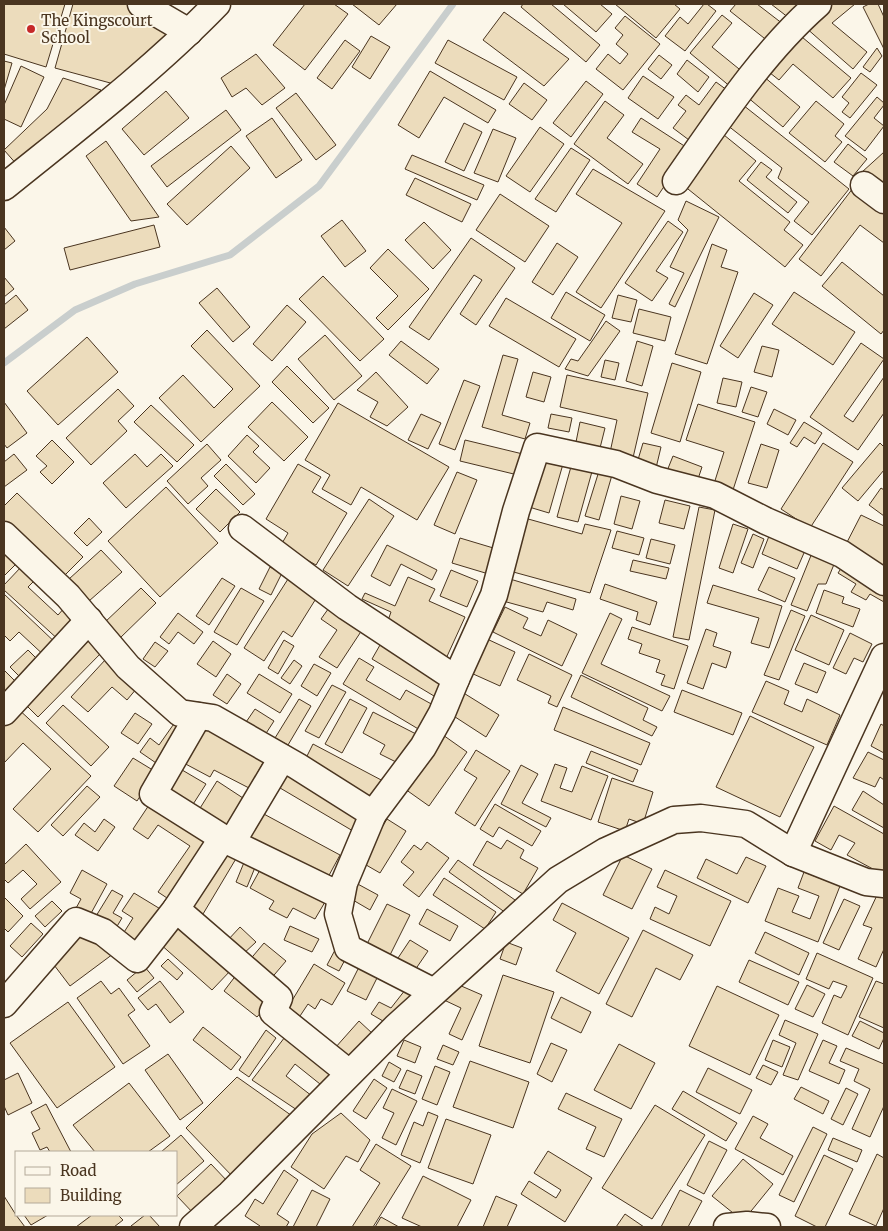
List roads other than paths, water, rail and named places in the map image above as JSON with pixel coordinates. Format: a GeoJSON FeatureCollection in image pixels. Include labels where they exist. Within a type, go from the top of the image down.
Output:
{"type":"FeatureCollection","features":[{"type":"Feature","properties":{"kind":"street"},"geometry":{"type":"LineString","coordinates":[[141,4],[190,32]]}},
{"type":"Feature","properties":{"kind":"street"},"geometry":{"type":"LineString","coordinates":[[4,186],[107,103],[190,32],[217,4]]}},
{"type":"Feature","properties":{"kind":"street"},"geometry":{"type":"LineString","coordinates":[[676,181],[733,100],[796,23],[818,4]]}},
{"type":"Feature","properties":{"kind":"street"},"geometry":{"type":"LineString","coordinates":[[434,992],[348,948],[338,914],[341,896],[344,883],[373,814],[423,747],[442,713],[494,594],[516,511],[537,447],[616,464],[657,480],[715,495],[766,521],[842,554],[884,582]]}},
{"type":"Feature","properties":{"kind":"street"},"geometry":{"type":"LineString","coordinates":[[242,528],[347,607],[456,680]]}},
{"type":"Feature","properties":{"kind":"street"},"geometry":{"type":"LineString","coordinates":[[4,535],[68,596],[128,667],[180,713],[213,718],[373,814]]}},
{"type":"Feature","properties":{"kind":"street"},"geometry":{"type":"LineString","coordinates":[[4,712],[89,620]]}},
{"type":"Feature","properties":{"kind":"street"},"geometry":{"type":"LineString","coordinates":[[794,853],[884,657]]}},
{"type":"Feature","properties":{"kind":"street"},"geometry":{"type":"LineString","coordinates":[[198,716],[153,794],[226,840],[341,896]]}},
{"type":"Feature","properties":{"kind":"street"},"geometry":{"type":"LineString","coordinates":[[4,1004],[76,921],[103,932],[137,959],[176,909],[220,842],[235,836],[282,758]]}},
{"type":"Feature","properties":{"kind":"street"},"geometry":{"type":"LineString","coordinates":[[193,1227],[230,1194],[396,1027],[434,992],[558,880],[606,851],[674,820],[701,818],[746,824],[794,853],[866,882],[884,884]]}},
{"type":"Feature","properties":{"kind":"street"},"geometry":{"type":"LineString","coordinates":[[176,909],[279,998],[273,1012],[350,1073]]}},
{"type":"Feature","properties":{"kind":"street"},"geometry":{"type":"LineString","coordinates":[[727,1227],[747,1225],[768,1227]]}},
{"type":"Feature","properties":{"kind":"waterway"},"geometry":{"type":"LineString","coordinates":[[4,363],[75,310],[135,284],[230,255],[319,186],[453,4]]}},
{"type":"Feature","properties":{"kind":"place","name":"The Kingscourt School"},"geometry":{"type":"Point","coordinates":[31,29]}}]}
